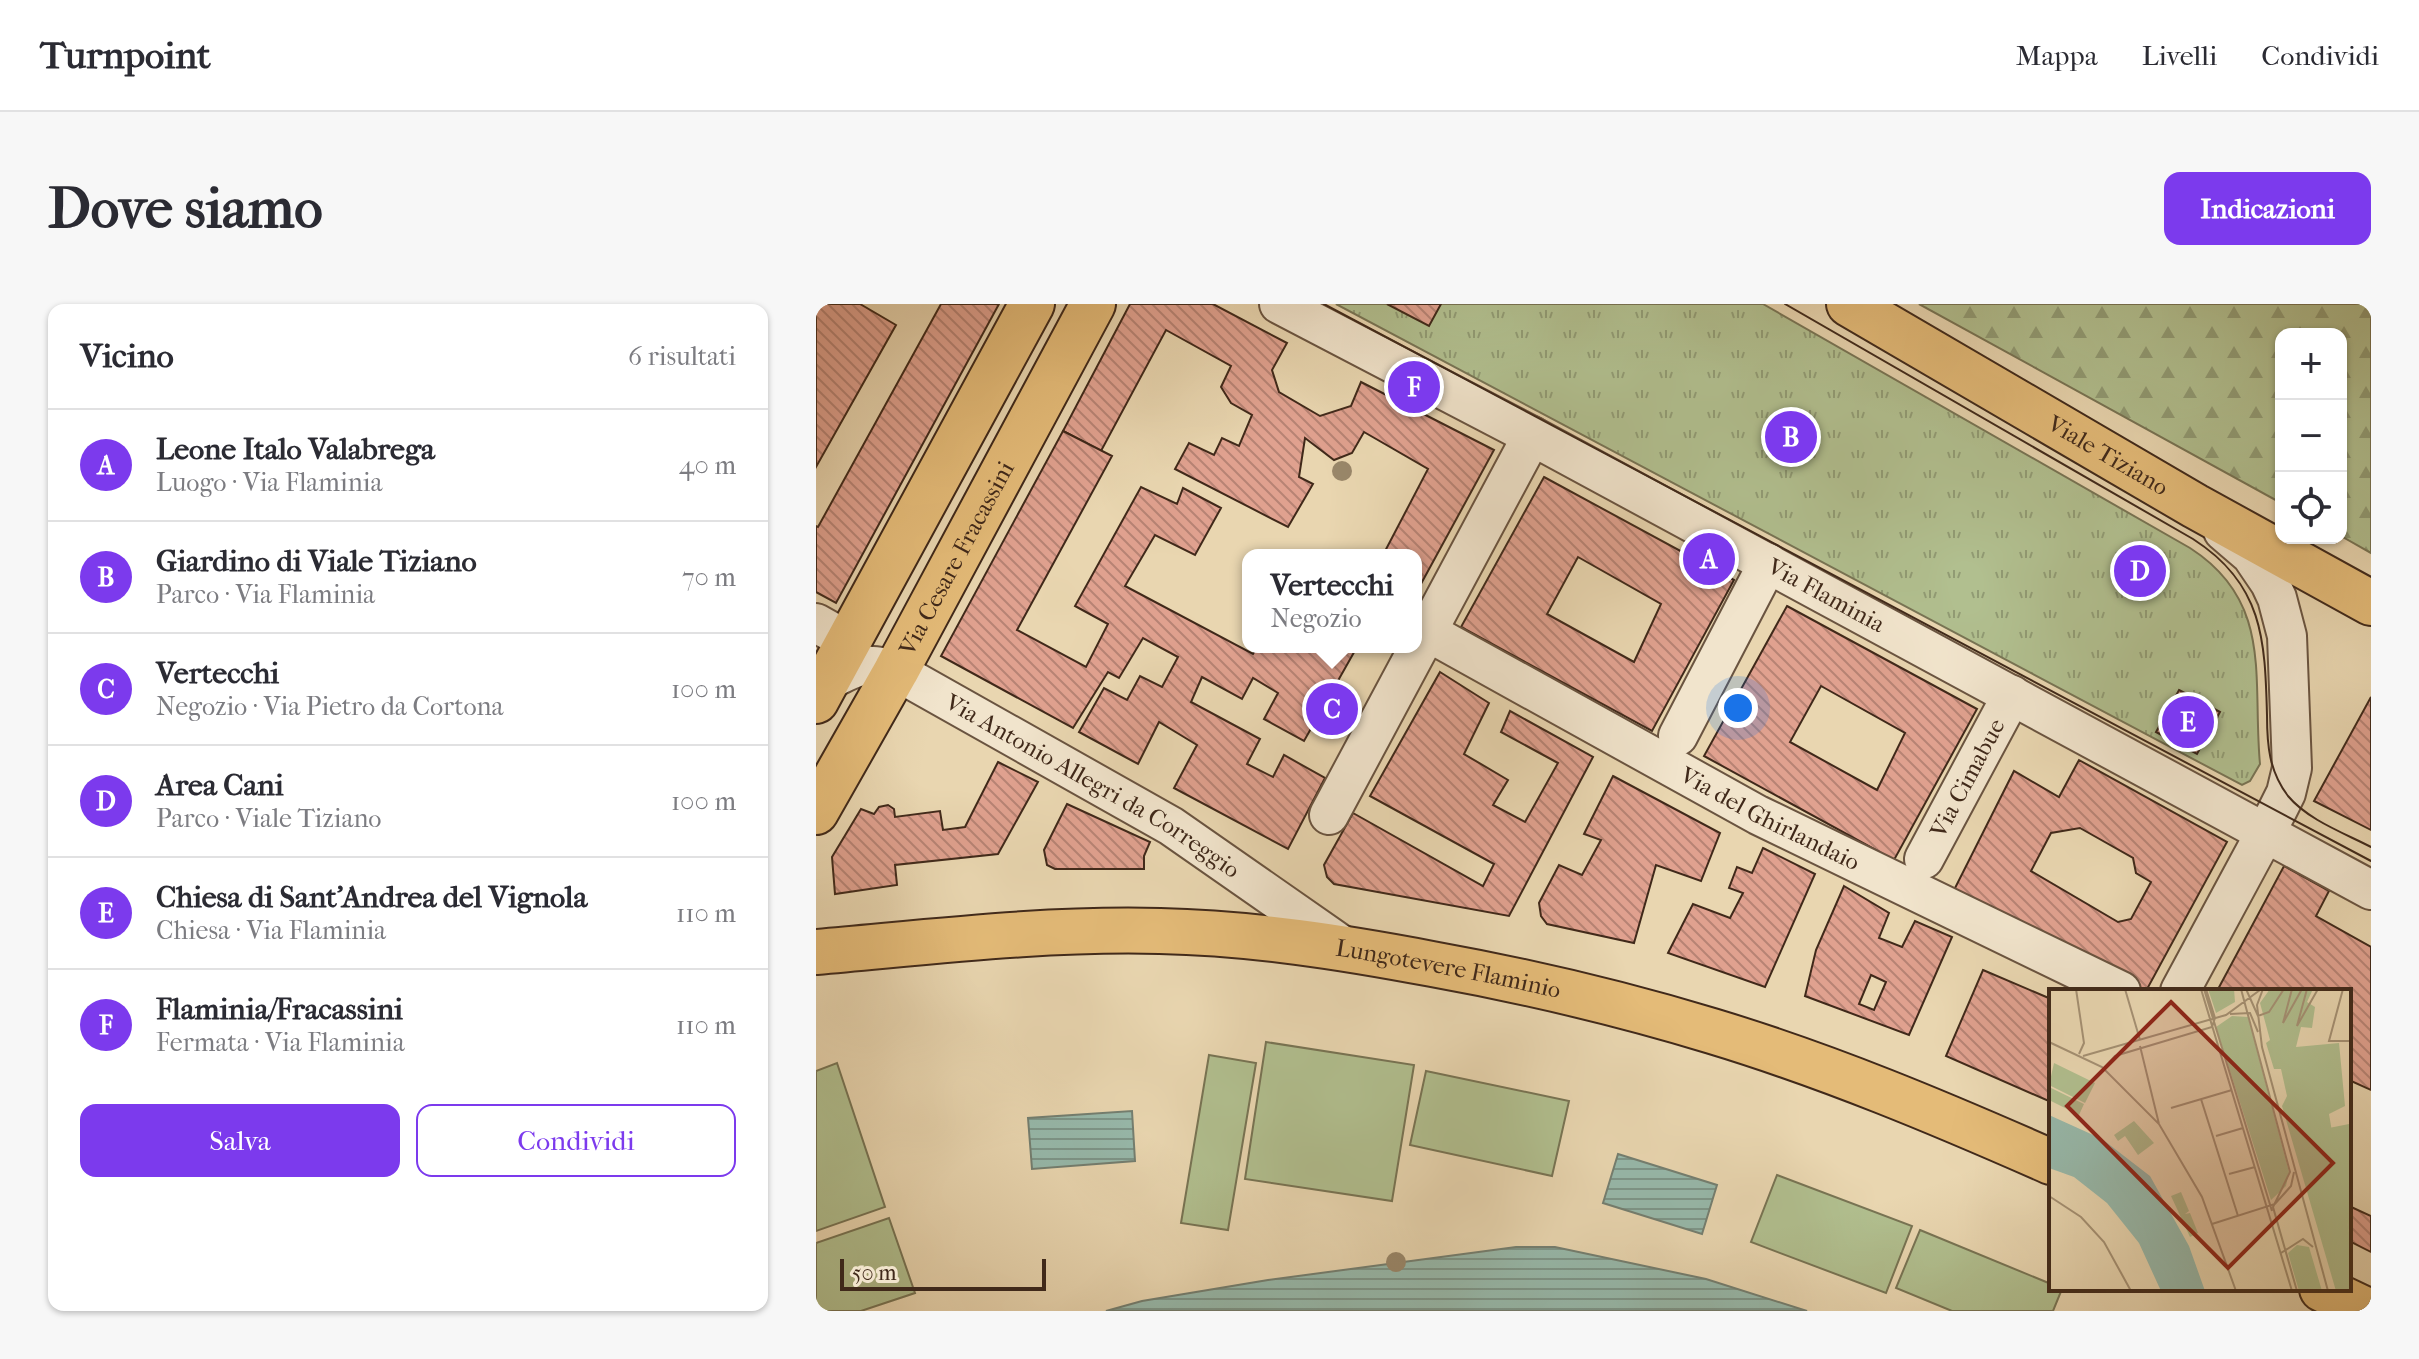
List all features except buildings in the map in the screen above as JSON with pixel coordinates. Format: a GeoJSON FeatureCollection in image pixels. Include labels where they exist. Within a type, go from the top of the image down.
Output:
{"type":"FeatureCollection","features":[{"type":"Feature","properties":{"kind":"main road"},"geometry":{"type":"LineString","coordinates":[[821,692],[832,632],[1032,304]]}},
{"type":"Feature","properties":{"kind":"main road","name":"Via Cesare Fracassini"},"geometry":{"type":"LineString","coordinates":[[816,812],[896,671],[1093,304]]}},
{"type":"Feature","properties":{"kind":"main road","name":"Viale Tiziano"},"geometry":{"type":"LineString","coordinates":[[1849,304],[2195,506],[2371,603]]}},
{"type":"Feature","properties":{"kind":"main road","name":"Lungotevere Flaminio"},"geometry":{"type":"LineString","coordinates":[[816,952],[959,937],[1071,930],[1217,933],[1346,948],[1569,992],[1713,1031],[1903,1099],[2049,1161]]}},
{"type":"Feature","properties":{"kind":"main road"},"geometry":{"type":"LineString","coordinates":[[2326,1291],[2368,1311]]}},
{"type":"Feature","properties":{"kind":"street","name":"Via Flaminia"},"geometry":{"type":"LineString","coordinates":[[1279,304],[1532,436],[2371,890]]}},
{"type":"Feature","properties":{"kind":"street"},"geometry":{"type":"LineString","coordinates":[[1422,639],[1532,436]]}},
{"type":"Feature","properties":{"kind":"street"},"geometry":{"type":"LineString","coordinates":[[2181,989],[2286,793],[2292,768],[2291,700],[2284,626],[2277,598],[2261,568],[2195,506]]}},
{"type":"Feature","properties":{"kind":"street"},"geometry":{"type":"LineString","coordinates":[[1678,736],[1768,563]]}},
{"type":"Feature","properties":{"kind":"street","name":"Via del Ghirlandaio"},"geometry":{"type":"LineString","coordinates":[[1426,631],[1758,815],[2117,989]]}},
{"type":"Feature","properties":{"kind":"street"},"geometry":{"type":"LineString","coordinates":[[1329,815],[1414,653]]}},
{"type":"Feature","properties":{"kind":"street","name":"Via Antonio Allegri da Correggio"},"geometry":{"type":"LineString","coordinates":[[821,692],[848,670],[867,665],[896,671],[1171,826],[1346,948]]}},
{"type":"Feature","properties":{"kind":"street","name":"Via Cimabue"},"geometry":{"type":"LineString","coordinates":[[1924,859],[2012,695]]}},
{"type":"Feature","properties":{"kind":"green space"},"geometry":{"type":"Polygon","coordinates":[[[1336,304],[1763,304],[2190,548],[2217,569],[2235,593],[2247,618],[2254,644],[2260,764],[2250,781],[2242,785],[1336,304]]]}},
{"type":"Feature","properties":{"kind":"green space"},"geometry":{"type":"Polygon","coordinates":[[[1919,304],[2371,304],[2371,553],[2347,539],[2347,328],[2275,328],[2275,500],[1919,304]]]}},
{"type":"Feature","properties":{"kind":"green space"},"geometry":{"type":"Polygon","coordinates":[[[1266,1042],[1414,1065],[1392,1201],[1245,1179],[1266,1042]]]}},
{"type":"Feature","properties":{"kind":"green space"},"geometry":{"type":"Polygon","coordinates":[[[1209,1055],[1256,1063],[1228,1230],[1181,1223],[1209,1055]]]}},
{"type":"Feature","properties":{"kind":"green space"},"geometry":{"type":"Polygon","coordinates":[[[837,1063],[885,1207],[816,1231],[816,1071],[837,1063]]]}},
{"type":"Feature","properties":{"kind":"green space"},"geometry":{"type":"Polygon","coordinates":[[[1426,1071],[1569,1101],[1552,1176],[1410,1145],[1426,1071]]]}},
{"type":"Feature","properties":{"kind":"green space"},"geometry":{"type":"Polygon","coordinates":[[[1777,1175],[1912,1226],[1886,1293],[1751,1242],[1777,1175]]]}},
{"type":"Feature","properties":{"kind":"green space"},"geometry":{"type":"Polygon","coordinates":[[[889,1218],[915,1293],[861,1311],[816,1311],[816,1243],[889,1218]]]}},
{"type":"Feature","properties":{"kind":"green space"},"geometry":{"type":"Polygon","coordinates":[[[1920,1230],[2049,1283],[2049,1291],[2061,1291],[2053,1311],[1952,1311],[1896,1288],[1920,1230]]]}},
{"type":"Feature","properties":{"kind":"shaded area"},"geometry":{"type":"Polygon","coordinates":[[[1132,1111],[1135,1161],[1032,1169],[1028,1118],[1132,1111]]]}},
{"type":"Feature","properties":{"kind":"shaded area"},"geometry":{"type":"Polygon","coordinates":[[[1618,1154],[1717,1185],[1702,1234],[1603,1203],[1618,1154]]]}},
{"type":"Feature","properties":{"kind":"shaded area"},"geometry":{"type":"Polygon","coordinates":[[[1516,1247],[1555,1247],[1706,1279],[1807,1311],[1106,1311],[1142,1301],[1268,1280],[1516,1247]]]}},
{"type":"Feature","properties":{"kind":"tram line"},"geometry":{"type":"LineString","coordinates":[[1324,304],[2371,861]]}},
{"type":"Feature","properties":{"kind":"tram line"},"geometry":{"type":"LineString","coordinates":[[1785,304],[2193,539],[2216,556],[2247,594],[2256,615],[2264,662],[2269,747],[2282,787],[2306,812],[2371,847]]}},
{"type":"Feature","properties":{"kind":"place","name":"Flaminia/Fracassini"},"geometry":{"type":"Point","coordinates":[1414,387]}},
{"type":"Feature","properties":{"kind":"place","name":"Giardino di Viale Tiziano"},"geometry":{"type":"Point","coordinates":[1791,437]}},
{"type":"Feature","properties":{"kind":"place","name":"Leone Italo Valabrega"},"geometry":{"type":"Point","coordinates":[1709,559]}},
{"type":"Feature","properties":{"kind":"place","name":"Area Cani"},"geometry":{"type":"Point","coordinates":[2140,571]}},
{"type":"Feature","properties":{"kind":"place","name":"Vertecchi"},"geometry":{"type":"Point","coordinates":[1332,709]}},
{"type":"Feature","properties":{"kind":"place","name":"Chiesa di Sant'Andrea del Vignola"},"geometry":{"type":"Point","coordinates":[2188,722]}}]}
